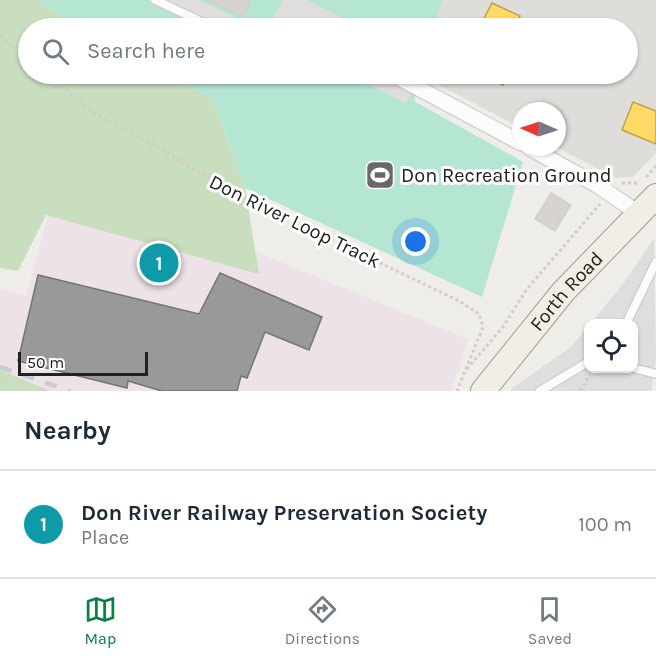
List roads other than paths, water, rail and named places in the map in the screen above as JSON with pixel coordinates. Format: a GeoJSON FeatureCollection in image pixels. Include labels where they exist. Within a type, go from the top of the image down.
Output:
{"type":"FeatureCollection","features":[{"type":"Feature","properties":{"kind":"main road","name":"Forth Road"},"geometry":{"type":"LineString","coordinates":[[483,391],[563,292],[656,196]]}},
{"type":"Feature","properties":{"kind":"street"},"geometry":{"type":"LineString","coordinates":[[410,84],[512,138]]}},
{"type":"Feature","properties":{"kind":"street"},"geometry":{"type":"LineString","coordinates":[[544,156],[638,213]]}},
{"type":"Feature","properties":{"kind":"lane"},"geometry":{"type":"LineString","coordinates":[[154,0],[193,18]]}},
{"type":"Feature","properties":{"kind":"lane"},"geometry":{"type":"LineString","coordinates":[[628,319],[656,261]]}},
{"type":"Feature","properties":{"kind":"lane"},"geometry":{"type":"LineString","coordinates":[[646,284],[656,288]]}},
{"type":"Feature","properties":{"kind":"lane"},"geometry":{"type":"LineString","coordinates":[[540,391],[584,364]]}},
{"type":"Feature","properties":{"kind":"lane"},"geometry":{"type":"LineString","coordinates":[[638,370],[656,374]]}},
{"type":"Feature","properties":{"kind":"railway"},"geometry":{"type":"LineString","coordinates":[[0,367],[70,391]]}},
{"type":"Feature","properties":{"kind":"place","name":"Don Recreation Ground"},"geometry":{"type":"Point","coordinates":[380,175]}},
{"type":"Feature","properties":{"kind":"place","name":"Don River Railway Preservation Society"},"geometry":{"type":"Point","coordinates":[159,263]}}]}
